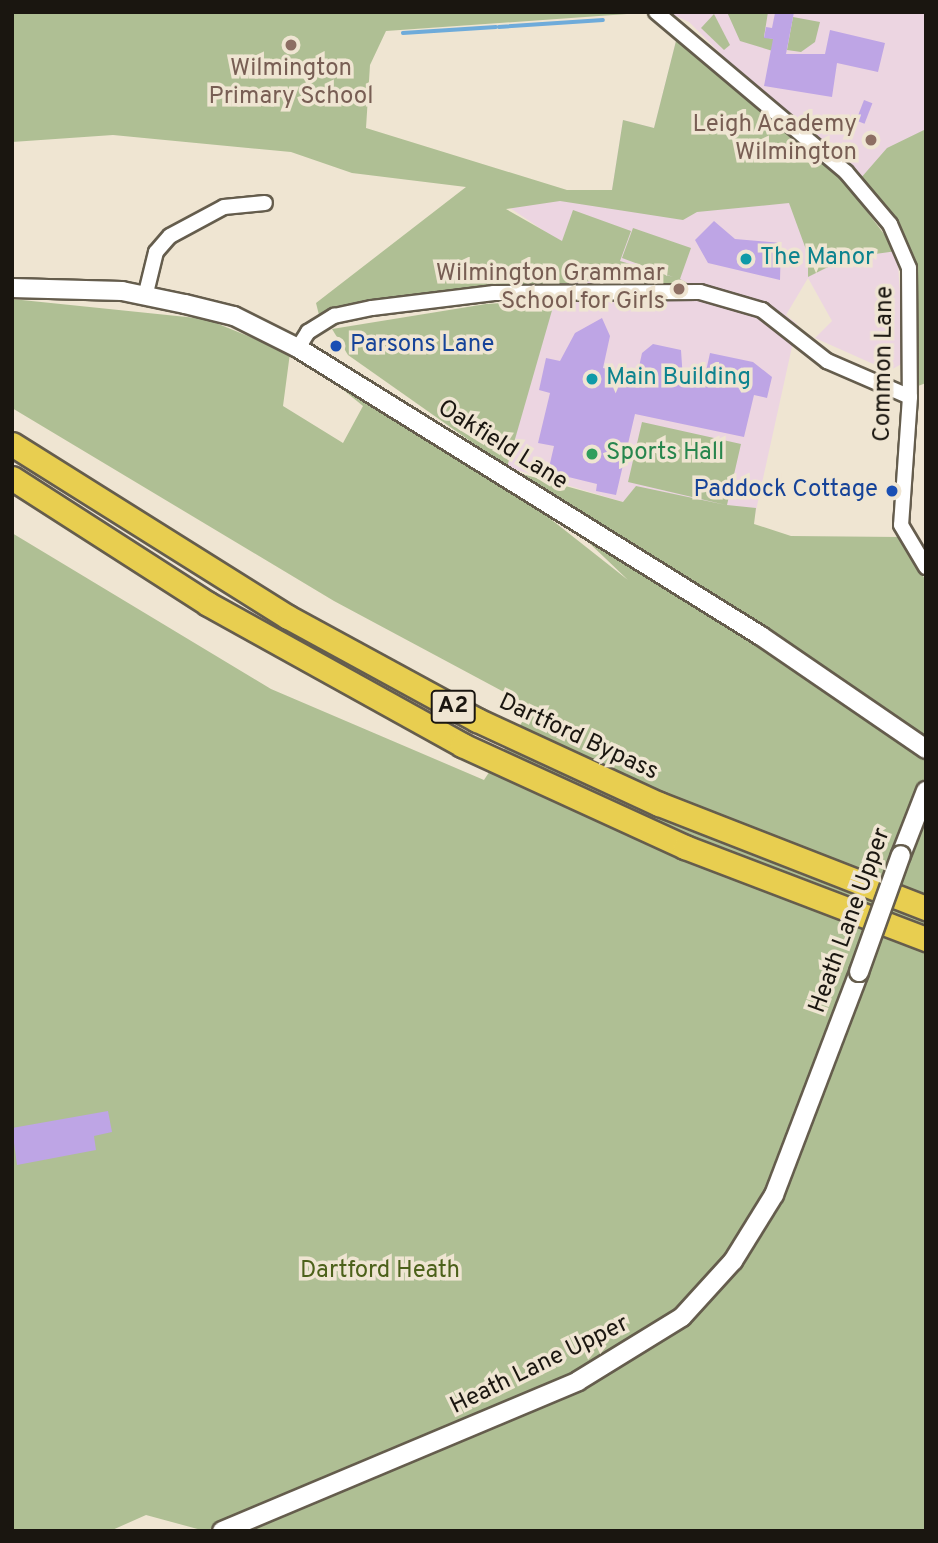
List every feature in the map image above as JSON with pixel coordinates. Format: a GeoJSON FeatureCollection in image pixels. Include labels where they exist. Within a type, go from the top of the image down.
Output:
{"type":"FeatureCollection","features":[{"type":"Feature","properties":{"kind":"highway","name":"Dartford Bypass"},"geometry":{"type":"LineString","coordinates":[[12,444],[288,617],[477,719],[659,804],[926,908]]}},
{"type":"Feature","properties":{"kind":"highway","name":"A2"},"geometry":{"type":"LineString","coordinates":[[12,478],[208,604],[463,745],[685,847],[926,939]]}},
{"type":"Feature","properties":{"kind":"street","name":"Common Lane"},"geometry":{"type":"LineString","coordinates":[[656,12],[846,172],[890,224],[909,268],[910,397],[901,524],[926,567]]}},
{"type":"Feature","properties":{"kind":"street"},"geometry":{"type":"LineString","coordinates":[[145,297],[156,252],[169,237],[224,207],[265,203]]}},
{"type":"Feature","properties":{"kind":"street","name":"Oakfield Lane"},"geometry":{"type":"LineString","coordinates":[[12,288],[145,297],[234,316],[298,348],[761,636],[926,749]]}},
{"type":"Feature","properties":{"kind":"street"},"geometry":{"type":"LineString","coordinates":[[298,348],[322,324],[372,308],[494,293],[700,292],[750,306],[858,378],[910,397]]}},
{"type":"Feature","properties":{"kind":"street","name":"Heath Lane Upper"},"geometry":{"type":"LineString","coordinates":[[223,1531],[578,1381],[682,1317],[733,1261],[774,1195],[926,791]]}},
{"type":"Feature","properties":{"kind":"shaded area","name":"Leigh Academy Wilmington"},"geometry":{"type":"Polygon","coordinates":[[[667,12],[926,12],[926,258],[860,174],[757,90],[689,22],[667,12]]]}},
{"type":"Feature","properties":{"kind":"shaded area","name":"Wilmington Grammar School for Girls"},"geometry":{"type":"Polygon","coordinates":[[[677,37],[897,251],[905,362],[889,371],[815,338],[832,321],[808,278],[786,315],[797,324],[753,524],[623,502],[507,467],[560,274],[553,237],[485,191],[612,190],[623,120],[654,128],[677,37]]]}},
{"type":"Feature","properties":{"kind":"green space"},"geometry":{"type":"Polygon","coordinates":[[[12,12],[655,12],[386,31],[370,65],[366,128],[567,190],[612,190],[623,120],[654,128],[677,37],[836,171],[897,251],[846,258],[808,277],[808,255],[789,203],[697,212],[683,220],[560,201],[506,209],[562,241],[573,210],[631,231],[620,261],[673,277],[622,258],[633,228],[691,248],[680,279],[691,285],[591,281],[494,290],[320,319],[316,303],[466,187],[352,173],[291,152],[113,135],[12,142],[12,12]]]}},
{"type":"Feature","properties":{"kind":"green space"},"geometry":{"type":"Polygon","coordinates":[[[727,12],[768,12],[764,37],[778,40],[776,52],[740,41],[727,12]]]}},
{"type":"Feature","properties":{"kind":"green space"},"geometry":{"type":"Polygon","coordinates":[[[714,14],[730,45],[724,50],[701,28],[714,14]]]}},
{"type":"Feature","properties":{"kind":"green space"},"geometry":{"type":"Polygon","coordinates":[[[793,17],[820,22],[815,42],[801,52],[787,50],[793,17]]]}},
{"type":"Feature","properties":{"kind":"green space"},"geometry":{"type":"Polygon","coordinates":[[[926,129],[926,383],[918,386],[915,260],[860,179],[887,148],[926,129]]]}},
{"type":"Feature","properties":{"kind":"green space","name":"Dartford Heath"},"geometry":{"type":"Polygon","coordinates":[[[12,299],[206,319],[290,353],[283,406],[343,443],[363,406],[319,370],[510,487],[628,580],[515,472],[623,502],[636,486],[726,505],[628,482],[642,422],[741,444],[727,505],[756,508],[754,524],[791,536],[900,537],[926,581],[926,1531],[245,1531],[241,1516],[205,1531],[146,1515],[110,1531],[12,1531],[12,533],[271,689],[484,780],[532,707],[334,601],[12,408],[12,299]]]}},
{"type":"Feature","properties":{"kind":"green space"},"geometry":{"type":"Polygon","coordinates":[[[555,300],[507,467],[348,355],[332,329],[486,304],[555,300]]]}},
{"type":"Feature","properties":{"kind":"building"},"geometry":{"type":"Polygon","coordinates":[[[794,12],[786,54],[825,54],[830,30],[885,43],[878,72],[837,63],[832,97],[764,86],[773,39],[764,38],[766,27],[772,28],[775,13],[794,12]]]}},
{"type":"Feature","properties":{"kind":"building"},"geometry":{"type":"Polygon","coordinates":[[[864,100],[872,103],[865,124],[856,121],[864,100]]]}},
{"type":"Feature","properties":{"kind":"building","name":"The Manor"},"geometry":{"type":"Polygon","coordinates":[[[714,221],[735,239],[781,243],[780,280],[708,263],[695,240],[714,221]]]}},
{"type":"Feature","properties":{"kind":"building"},"geometry":{"type":"Polygon","coordinates":[[[602,318],[610,336],[603,368],[637,376],[642,353],[653,344],[681,350],[683,380],[703,385],[710,353],[753,362],[772,377],[767,398],[754,395],[744,437],[635,414],[616,495],[596,491],[597,484],[548,472],[554,446],[538,443],[550,393],[539,390],[546,358],[560,361],[575,333],[602,318]]]}},
{"type":"Feature","properties":{"kind":"building"},"geometry":{"type":"Polygon","coordinates":[[[108,1111],[112,1132],[94,1136],[96,1150],[17,1165],[12,1128],[108,1111]]]}},
{"type":"Feature","properties":{"kind":"waterway"},"geometry":{"type":"LineString","coordinates":[[499,27],[603,20]]}},
{"type":"Feature","properties":{"kind":"waterway"},"geometry":{"type":"LineString","coordinates":[[403,33],[496,27]]}},
{"type":"Feature","properties":{"kind":"place","name":"Wilmington Primary School"},"geometry":{"type":"Point","coordinates":[291,45]}},
{"type":"Feature","properties":{"kind":"place","name":"Leigh Academy Wilmington"},"geometry":{"type":"Point","coordinates":[871,140]}},
{"type":"Feature","properties":{"kind":"place","name":"The Manor"},"geometry":{"type":"Point","coordinates":[746,259]}},
{"type":"Feature","properties":{"kind":"place","name":"Wilmington Grammar School for Girls"},"geometry":{"type":"Point","coordinates":[679,289]}},
{"type":"Feature","properties":{"kind":"place","name":"Parsons Lane"},"geometry":{"type":"Point","coordinates":[336,346]}},
{"type":"Feature","properties":{"kind":"place","name":"Main Building"},"geometry":{"type":"Point","coordinates":[592,379]}},
{"type":"Feature","properties":{"kind":"place","name":"Sports Hall"},"geometry":{"type":"Point","coordinates":[592,454]}},
{"type":"Feature","properties":{"kind":"place","name":"Paddock Cottage"},"geometry":{"type":"Point","coordinates":[892,491]}}]}
